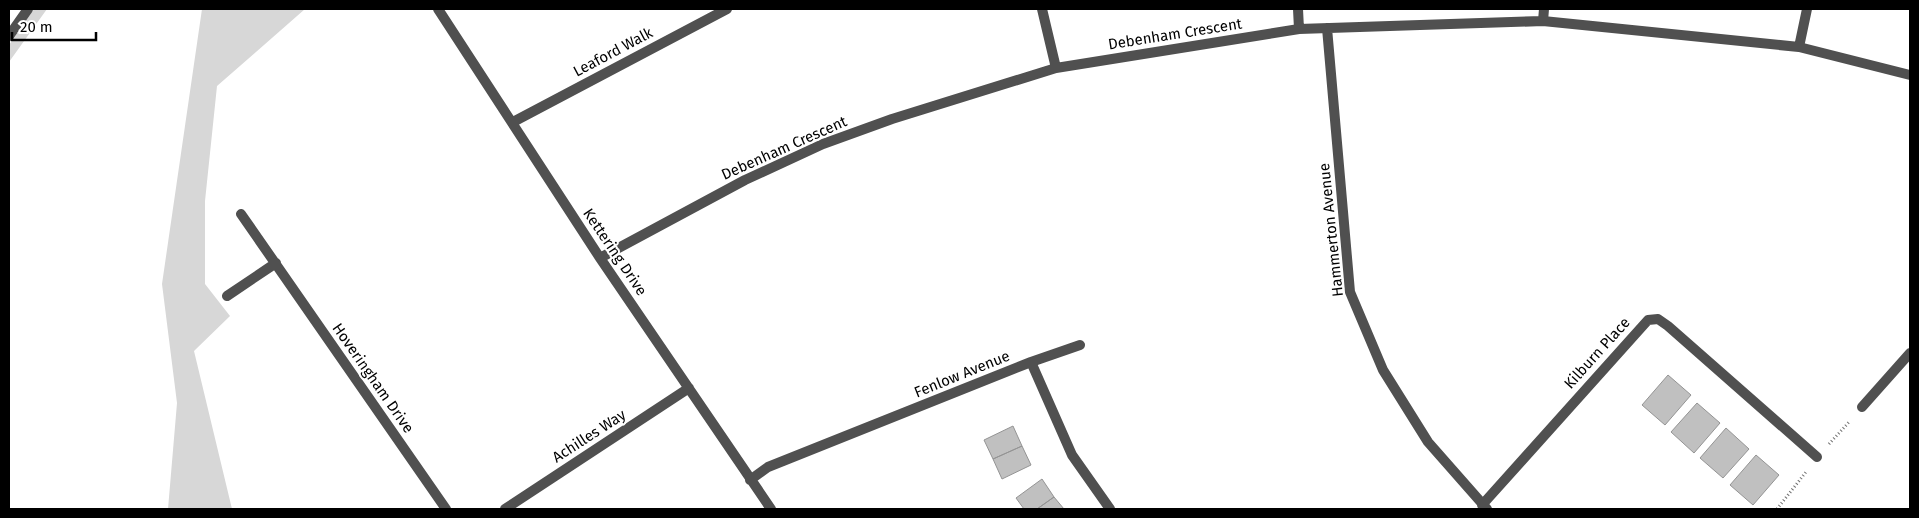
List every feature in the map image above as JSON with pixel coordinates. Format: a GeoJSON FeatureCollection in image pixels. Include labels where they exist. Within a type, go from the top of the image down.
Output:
{"type":"FeatureCollection","features":[{"type":"Feature","properties":{"kind":"street"},"geometry":{"type":"LineString","coordinates":[[9,36],[28,9]]}},
{"type":"Feature","properties":{"kind":"street","name":"Kettering Drive"},"geometry":{"type":"LineString","coordinates":[[438,9],[514,122],[600,258],[771,509]]}},
{"type":"Feature","properties":{"kind":"street","name":"Leaford Walk"},"geometry":{"type":"LineString","coordinates":[[514,122],[727,9]]}},
{"type":"Feature","properties":{"kind":"street"},"geometry":{"type":"LineString","coordinates":[[1042,9],[1056,68]]}},
{"type":"Feature","properties":{"kind":"street"},"geometry":{"type":"LineString","coordinates":[[1298,9],[1299,29]]}},
{"type":"Feature","properties":{"kind":"street"},"geometry":{"type":"LineString","coordinates":[[1543,21],[1544,9]]}},
{"type":"Feature","properties":{"kind":"street"},"geometry":{"type":"LineString","coordinates":[[1799,47],[1807,9]]}},
{"type":"Feature","properties":{"kind":"street","name":"Debenham Crescent"},"geometry":{"type":"LineString","coordinates":[[600,258],[745,180],[823,144],[892,118],[1056,68],[1299,29],[1543,21],[1799,47],[1910,75]]}},
{"type":"Feature","properties":{"kind":"street","name":"Hammerton Avenue"},"geometry":{"type":"LineString","coordinates":[[1326,28],[1350,292],[1383,370],[1428,442],[1485,507]]}},
{"type":"Feature","properties":{"kind":"street","name":"Hoveringham Drive"},"geometry":{"type":"LineString","coordinates":[[241,214],[446,509]]}},
{"type":"Feature","properties":{"kind":"street"},"geometry":{"type":"LineString","coordinates":[[227,296],[276,263]]}},
{"type":"Feature","properties":{"kind":"street","name":"Kilburn Place"},"geometry":{"type":"LineString","coordinates":[[1485,507],[1648,320],[1658,319],[1668,326],[1817,457]]}},
{"type":"Feature","properties":{"kind":"street"},"geometry":{"type":"LineString","coordinates":[[1031,362],[1080,346]]}},
{"type":"Feature","properties":{"kind":"street"},"geometry":{"type":"LineString","coordinates":[[1862,408],[1910,354]]}},
{"type":"Feature","properties":{"kind":"street","name":"Fenlow Avenue"},"geometry":{"type":"LineString","coordinates":[[750,480],[768,467],[1031,362],[1072,455],[1110,509]]}},
{"type":"Feature","properties":{"kind":"street","name":"Achilles Way"},"geometry":{"type":"LineString","coordinates":[[505,509],[689,388]]}},
{"type":"Feature","properties":{"kind":"path"},"geometry":{"type":"LineString","coordinates":[[1777,509],[1817,457],[1862,408]]}},
{"type":"Feature","properties":{"kind":"shaded area"},"geometry":{"type":"Polygon","coordinates":[[[34,9],[47,9],[9,62],[9,45],[34,9]]]}},
{"type":"Feature","properties":{"kind":"shaded area"},"geometry":{"type":"Polygon","coordinates":[[[202,9],[305,9],[217,86],[205,201],[205,284],[230,316],[194,351],[232,509],[168,509],[177,403],[162,284],[202,9]]]}},
{"type":"Feature","properties":{"kind":"building"},"geometry":{"type":"Polygon","coordinates":[[[1668,375],[1691,395],[1665,425],[1642,405],[1668,375]]]}},
{"type":"Feature","properties":{"kind":"building"},"geometry":{"type":"Polygon","coordinates":[[[1697,403],[1720,423],[1694,453],[1671,432],[1697,403]]]}},
{"type":"Feature","properties":{"kind":"building"},"geometry":{"type":"Polygon","coordinates":[[[1013,426],[1022,446],[993,459],[984,440],[1013,426]]]}},
{"type":"Feature","properties":{"kind":"building"},"geometry":{"type":"Polygon","coordinates":[[[1726,428],[1749,449],[1723,478],[1700,458],[1726,428]]]}},
{"type":"Feature","properties":{"kind":"building"},"geometry":{"type":"Polygon","coordinates":[[[1022,446],[1031,465],[1002,479],[993,459],[1022,446]]]}},
{"type":"Feature","properties":{"kind":"building"},"geometry":{"type":"Polygon","coordinates":[[[1756,455],[1779,475],[1753,505],[1730,485],[1756,455]]]}},
{"type":"Feature","properties":{"kind":"building"},"geometry":{"type":"Polygon","coordinates":[[[1042,479],[1054,497],[1037,509],[1024,509],[1016,498],[1042,479]]]}},
{"type":"Feature","properties":{"kind":"building"},"geometry":{"type":"Polygon","coordinates":[[[1054,497],[1064,509],[1037,509],[1054,497]]]}}]}
